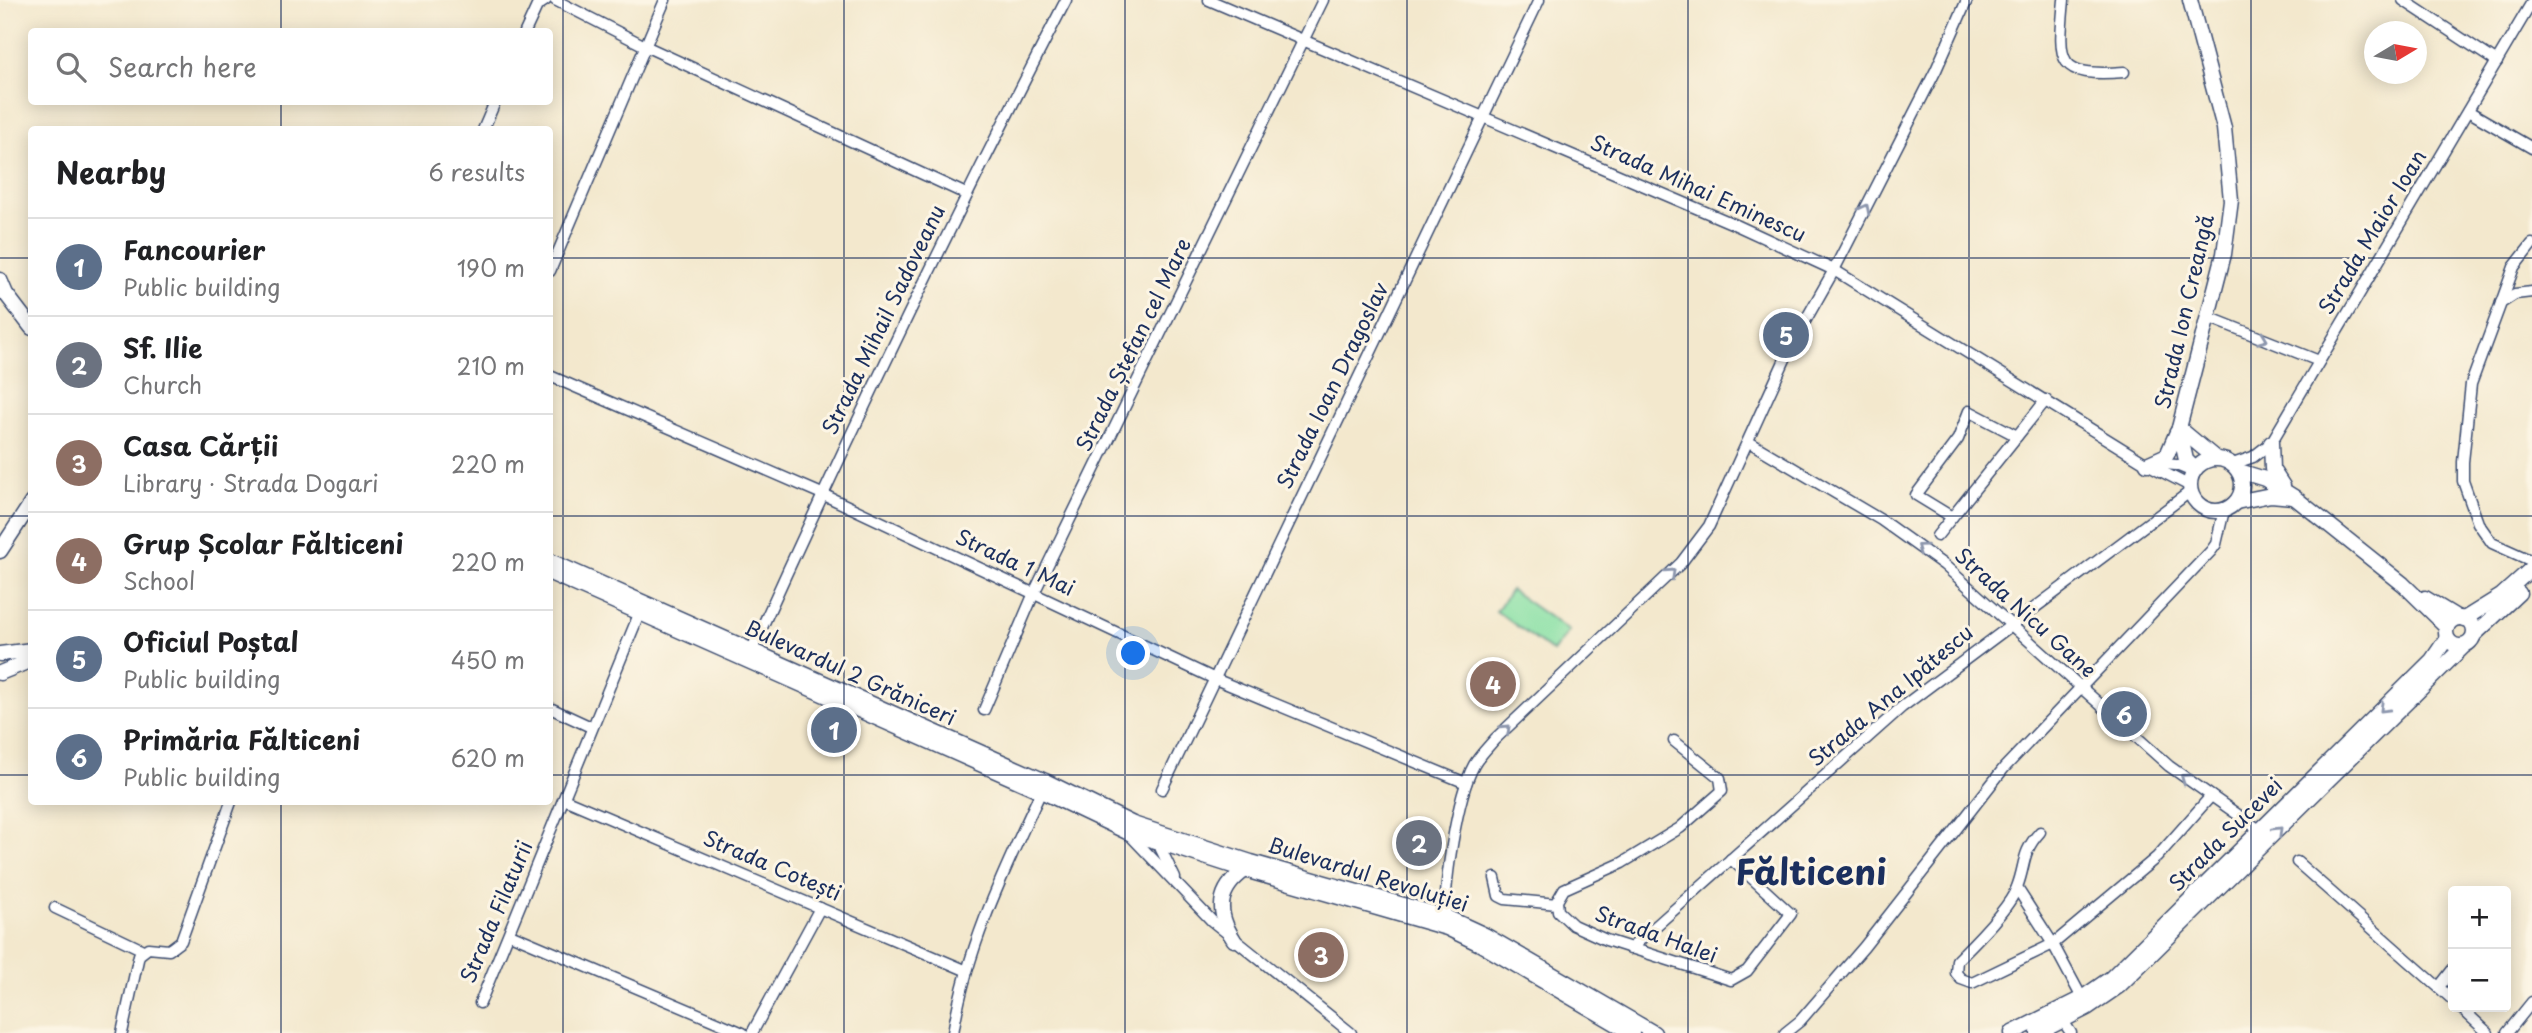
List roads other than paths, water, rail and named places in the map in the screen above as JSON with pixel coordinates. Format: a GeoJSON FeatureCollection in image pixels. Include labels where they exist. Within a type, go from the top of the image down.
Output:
{"type":"FeatureCollection","features":[{"type":"Feature","properties":{"kind":"main road","name":"Strada Ion Creangă"},"geometry":{"type":"LineString","coordinates":[[2190,0],[2230,159],[2229,230],[2179,428],[2192,479]]}},
{"type":"Feature","properties":{"kind":"main road"},"geometry":{"type":"LineString","coordinates":[[0,280],[6,294],[28,323]]}},
{"type":"Feature","properties":{"kind":"main road","name":"Strada Ion Creangă"},"geometry":{"type":"LineString","coordinates":[[2179,428],[2215,458]]}},
{"type":"Feature","properties":{"kind":"main road"},"geometry":{"type":"LineString","coordinates":[[2147,464],[2167,455],[2179,428]]}},
{"type":"Feature","properties":{"kind":"main road"},"geometry":{"type":"LineString","coordinates":[[2271,443],[2269,458],[2274,477],[2294,497],[2454,625],[2472,625],[2469,641],[2454,645],[2454,625]]}},
{"type":"Feature","properties":{"kind":"main road"},"geometry":{"type":"LineString","coordinates":[[2215,458],[2265,479],[2294,497],[2271,495],[2230,506],[2203,508],[2192,479],[2215,458]]}},
{"type":"Feature","properties":{"kind":"main road"},"geometry":{"type":"LineString","coordinates":[[2230,506],[2242,488],[2236,468]]}},
{"type":"Feature","properties":{"kind":"main road"},"geometry":{"type":"LineString","coordinates":[[0,551],[28,508]]}},
{"type":"Feature","properties":{"kind":"main road","name":"Bulevardul 2 Grăniceri"},"geometry":{"type":"LineString","coordinates":[[553,563],[641,608],[1043,786],[1130,828]]}},
{"type":"Feature","properties":{"kind":"main road","name":"Strada Sucevei"},"geometry":{"type":"LineString","coordinates":[[2038,1033],[2067,1027],[2119,986],[2432,660],[2454,625],[2501,596],[2532,568]]}},
{"type":"Feature","properties":{"kind":"main road","name":"Bulevardul 2 Grăniceri"},"geometry":{"type":"LineString","coordinates":[[553,574],[641,608]]}},
{"type":"Feature","properties":{"kind":"main road","name":"Strada Sucevei"},"geometry":{"type":"LineString","coordinates":[[2012,1033],[2082,999],[2112,978],[2261,831],[2311,788],[2532,581]]}},
{"type":"Feature","properties":{"kind":"main road"},"geometry":{"type":"LineString","coordinates":[[0,654],[28,650]]}},
{"type":"Feature","properties":{"kind":"main road"},"geometry":{"type":"LineString","coordinates":[[0,673],[28,662]]}},
{"type":"Feature","properties":{"kind":"main road","name":"Bulevardul Revoluției"},"geometry":{"type":"LineString","coordinates":[[1130,828],[1158,843],[1245,870],[1446,922],[1632,1033]]}},
{"type":"Feature","properties":{"kind":"main road","name":"Bulevardul Revoluției"},"geometry":{"type":"LineString","coordinates":[[1130,828],[1150,830],[1485,935],[1654,1033]]}},
{"type":"Feature","properties":{"kind":"main road"},"geometry":{"type":"LineString","coordinates":[[1234,940],[1222,916],[1221,897],[1232,880],[1245,870]]}},
{"type":"Feature","properties":{"kind":"street"},"geometry":{"type":"LineString","coordinates":[[527,28],[537,6],[547,0]]}},
{"type":"Feature","properties":{"kind":"street"},"geometry":{"type":"LineString","coordinates":[[555,0],[645,46],[965,194]]}},
{"type":"Feature","properties":{"kind":"street"},"geometry":{"type":"LineString","coordinates":[[553,264],[665,0]]}},
{"type":"Feature","properties":{"kind":"street","name":"Strada Mihail Sadoveanu"},"geometry":{"type":"LineString","coordinates":[[748,657],[821,494],[965,194],[1066,0]]}},
{"type":"Feature","properties":{"kind":"street","name":"Strada Mihai Eminescu"},"geometry":{"type":"LineString","coordinates":[[1209,0],[1834,270],[2147,464],[2176,465],[2192,479]]}},
{"type":"Feature","properties":{"kind":"street","name":"Strada Ștefan cel Mare"},"geometry":{"type":"LineString","coordinates":[[984,710],[1034,593],[1324,0]]}},
{"type":"Feature","properties":{"kind":"street","name":"Strada Ioan Dragoslav"},"geometry":{"type":"LineString","coordinates":[[1162,789],[1485,118],[1539,0]]}},
{"type":"Feature","properties":{"kind":"street"},"geometry":{"type":"LineString","coordinates":[[1446,922],[1445,890],[1466,783],[1475,762],[1495,739],[1681,563],[1709,526],[1791,346],[1834,270],[1936,70],[1967,0]]}},
{"type":"Feature","properties":{"kind":"street"},"geometry":{"type":"LineString","coordinates":[[2064,0],[2063,51],[2068,65],[2083,74],[2124,72]]}},
{"type":"Feature","properties":{"kind":"street"},"geometry":{"type":"LineString","coordinates":[[2403,0],[2497,62]]}},
{"type":"Feature","properties":{"kind":"street","name":"Strada Maior Ioan"},"geometry":{"type":"LineString","coordinates":[[2236,468],[2271,443],[2532,2]]}},
{"type":"Feature","properties":{"kind":"street"},"geometry":{"type":"LineString","coordinates":[[485,126],[494,105]]}},
{"type":"Feature","properties":{"kind":"street"},"geometry":{"type":"LineString","coordinates":[[2468,111],[2532,148]]}},
{"type":"Feature","properties":{"kind":"street"},"geometry":{"type":"LineString","coordinates":[[2532,244],[2514,267],[2471,384],[2463,481],[2479,523],[2492,543],[2532,561]]}},
{"type":"Feature","properties":{"kind":"street"},"geometry":{"type":"LineString","coordinates":[[2501,303],[2515,294],[2532,292]]}},
{"type":"Feature","properties":{"kind":"street"},"geometry":{"type":"LineString","coordinates":[[2208,317],[2319,361]]}},
{"type":"Feature","properties":{"kind":"street","name":"Strada 1 Mai"},"geometry":{"type":"LineString","coordinates":[[553,377],[821,494],[1215,679],[1466,783]]}},
{"type":"Feature","properties":{"kind":"street"},"geometry":{"type":"LineString","coordinates":[[1937,536],[2046,400]]}},
{"type":"Feature","properties":{"kind":"street"},"geometry":{"type":"LineString","coordinates":[[1952,517],[1916,495],[1958,439],[1969,411],[2017,436]]}},
{"type":"Feature","properties":{"kind":"street","name":"Strada Nicu Gane"},"geometry":{"type":"LineString","coordinates":[[1749,442],[1907,538],[1944,565],[2169,766],[2261,831]]}},
{"type":"Feature","properties":{"kind":"street","name":"Strada Ana Ipătescu"},"geometry":{"type":"LineString","coordinates":[[1630,949],[1902,707],[2192,479]]}},
{"type":"Feature","properties":{"kind":"street"},"geometry":{"type":"LineString","coordinates":[[1785,1033],[1800,1021],[1864,947],[2004,768],[2211,551],[2230,506]]}},
{"type":"Feature","properties":{"kind":"street","name":"Strada Filaturii"},"geometry":{"type":"LineString","coordinates":[[480,1003],[641,608]]}},
{"type":"Feature","properties":{"kind":"street"},"geometry":{"type":"LineString","coordinates":[[553,709],[591,727]]}},
{"type":"Feature","properties":{"kind":"street","name":"Strada Halei"},"geometry":{"type":"LineString","coordinates":[[1674,741],[1720,778],[1722,792],[1680,828],[1622,863],[1564,889],[1557,904],[1562,918],[1630,949],[1731,980],[1747,971],[1791,914],[1731,859]]}},
{"type":"Feature","properties":{"kind":"street"},"geometry":{"type":"LineString","coordinates":[[953,1033],[965,970],[981,926],[1043,786]]}},
{"type":"Feature","properties":{"kind":"street"},"geometry":{"type":"LineString","coordinates":[[2040,832],[2022,857],[2017,888],[1981,936],[1957,960],[1955,968],[1958,976],[1972,983],[2053,944],[2157,857],[2211,796]]}},
{"type":"Feature","properties":{"kind":"street","name":"Strada Cotești"},"geometry":{"type":"LineString","coordinates":[[564,799],[965,970]]}},
{"type":"Feature","properties":{"kind":"street"},"geometry":{"type":"LineString","coordinates":[[55,908],[143,950],[169,950],[181,941],[230,805]]}},
{"type":"Feature","properties":{"kind":"street"},"geometry":{"type":"LineString","coordinates":[[1130,828],[1179,887],[1234,940],[1351,1033]]}},
{"type":"Feature","properties":{"kind":"street"},"geometry":{"type":"LineString","coordinates":[[1150,830],[1179,887]]}},
{"type":"Feature","properties":{"kind":"street"},"geometry":{"type":"LineString","coordinates":[[2297,862],[2448,995]]}},
{"type":"Feature","properties":{"kind":"street"},"geometry":{"type":"LineString","coordinates":[[1495,878],[1499,896],[1505,899],[1557,904]]}},
{"type":"Feature","properties":{"kind":"street"},"geometry":{"type":"LineString","coordinates":[[2017,888],[2053,944],[2082,999]]}},
{"type":"Feature","properties":{"kind":"street"},"geometry":{"type":"LineString","coordinates":[[752,1033],[820,908]]}},
{"type":"Feature","properties":{"kind":"street"},"geometry":{"type":"LineString","coordinates":[[510,934],[743,1033]]}},
{"type":"Feature","properties":{"kind":"street"},"geometry":{"type":"LineString","coordinates":[[122,1033],[143,950]]}},
{"type":"Feature","properties":{"kind":"street"},"geometry":{"type":"LineString","coordinates":[[2439,987],[2448,975]]}},
{"type":"Feature","properties":{"kind":"street"},"geometry":{"type":"LineString","coordinates":[[2507,1033],[2532,1002]]}},
{"type":"Feature","properties":{"kind":"street"},"geometry":{"type":"LineString","coordinates":[[2465,1012],[2488,1033]]}},
{"type":"Feature","properties":{"kind":"street"},"geometry":{"type":"LineString","coordinates":[[1795,1033],[1800,1021]]}},
{"type":"Feature","properties":{"kind":"place","name":"Oficiul Poștal"},"geometry":{"type":"Point","coordinates":[1786,335]}},
{"type":"Feature","properties":{"kind":"place","name":"Grup Școlar Fălticeni"},"geometry":{"type":"Point","coordinates":[1493,684]}},
{"type":"Feature","properties":{"kind":"place","name":"Primăria Fălticeni"},"geometry":{"type":"Point","coordinates":[2124,714]}},
{"type":"Feature","properties":{"kind":"place","name":"Fancourier"},"geometry":{"type":"Point","coordinates":[834,730]}},
{"type":"Feature","properties":{"kind":"place","name":"Sf. Ilie"},"geometry":{"type":"Point","coordinates":[1419,843]}},
{"type":"Feature","properties":{"kind":"place","name":"Casa Cărții"},"geometry":{"type":"Point","coordinates":[1321,955]}},
{"type":"Feature","properties":{"kind":"district","name":"Fălticeni"},"geometry":{"type":"Point","coordinates":[1811,873]}}]}
